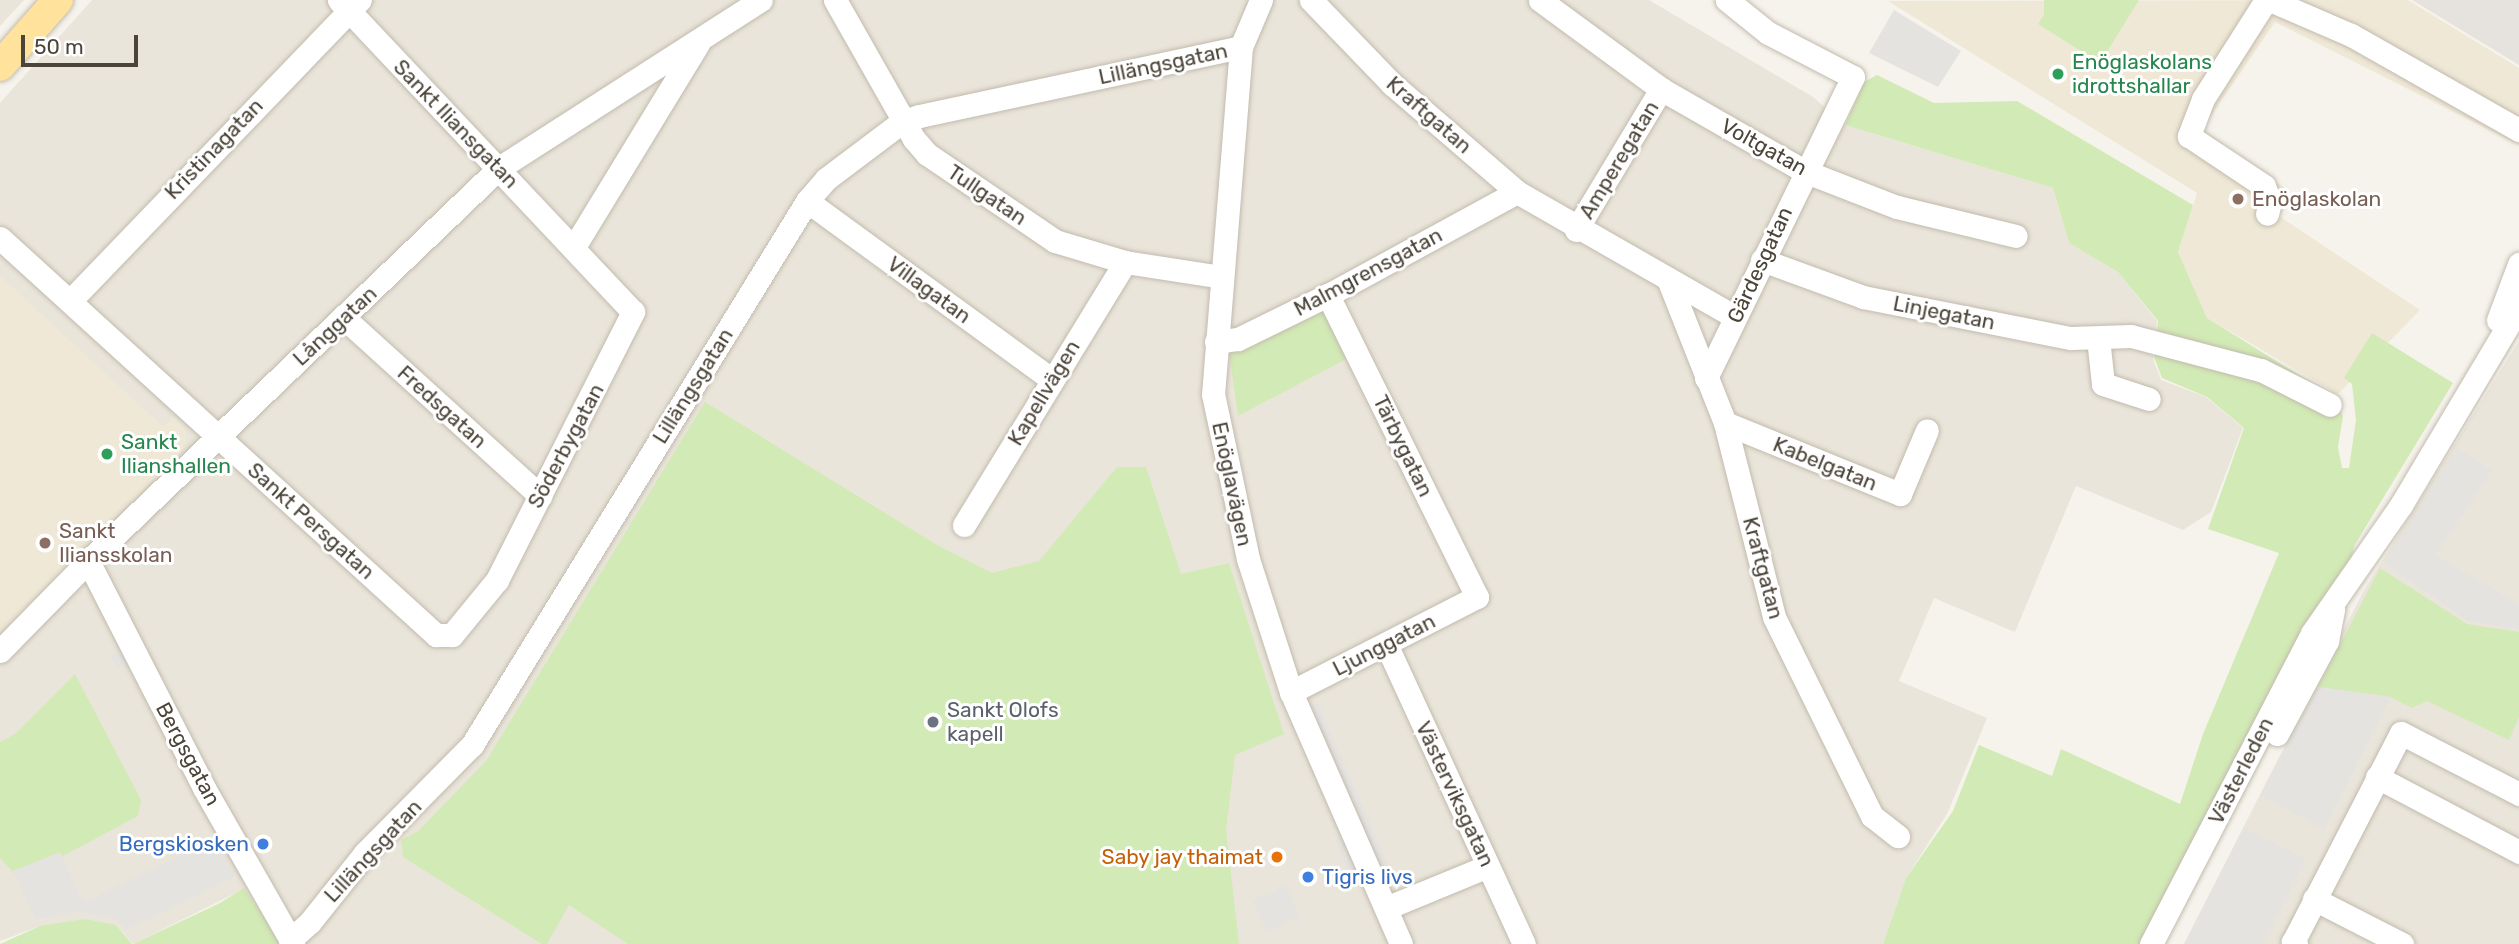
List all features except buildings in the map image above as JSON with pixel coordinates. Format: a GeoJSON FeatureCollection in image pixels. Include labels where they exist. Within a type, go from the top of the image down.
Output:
{"type":"FeatureCollection","features":[{"type":"Feature","properties":{"kind":"main road"},"geometry":{"type":"LineString","coordinates":[[0,66],[58,0]]}},
{"type":"Feature","properties":{"kind":"street","name":"Långgatan"},"geometry":{"type":"LineString","coordinates":[[0,651],[88,561],[499,168],[761,0]]}},
{"type":"Feature","properties":{"kind":"street","name":"Tullgatan"},"geometry":{"type":"LineString","coordinates":[[835,0],[903,121],[927,154],[1055,241],[1125,262],[1222,277]]}},
{"type":"Feature","properties":{"kind":"street","name":"Enöglavägen"},"geometry":{"type":"LineString","coordinates":[[1261,0],[1241,47],[1213,394],[1229,482],[1248,559],[1291,692],[1401,944]]}},
{"type":"Feature","properties":{"kind":"street","name":"Kraftgatan"},"geometry":{"type":"LineString","coordinates":[[1311,0],[1392,84],[1517,192],[1576,230],[1735,317]]}},
{"type":"Feature","properties":{"kind":"street","name":"Voltgatan"},"geometry":{"type":"LineString","coordinates":[[1540,0],[1661,89],[1804,171],[1897,207],[2016,236]]}},
{"type":"Feature","properties":{"kind":"street","name":"Gärdesgatan"},"geometry":{"type":"LineString","coordinates":[[1706,379],[1804,171],[1853,77],[1768,33],[1727,0]]}},
{"type":"Feature","properties":{"kind":"street"},"geometry":{"type":"LineString","coordinates":[[2267,214],[2270,202],[2264,186],[2189,136],[2203,99],[2268,0],[2351,35],[2519,130]]}},
{"type":"Feature","properties":{"kind":"street","name":"Sankt Iliansgatan"},"geometry":{"type":"LineString","coordinates":[[349,3],[574,247]]}},
{"type":"Feature","properties":{"kind":"street","name":"Kristinagatan"},"geometry":{"type":"LineString","coordinates":[[70,301],[349,3]]}},
{"type":"Feature","properties":{"kind":"street","name":"Långgatan"},"geometry":{"type":"LineString","coordinates":[[574,247],[701,39]]}},
{"type":"Feature","properties":{"kind":"street","name":"Lillängsgatan"},"geometry":{"type":"LineString","coordinates":[[291,942],[365,853],[472,746],[807,201],[853,155],[903,121],[1241,47]]}},
{"type":"Feature","properties":{"kind":"street","name":"Amperegatan"},"geometry":{"type":"LineString","coordinates":[[1576,230],[1661,89]]}},
{"type":"Feature","properties":{"kind":"street","name":"Malmgrensgatan"},"geometry":{"type":"LineString","coordinates":[[1216,342],[1238,339],[1328,295],[1517,192]]}},
{"type":"Feature","properties":{"kind":"street","name":"Villagatan"},"geometry":{"type":"LineString","coordinates":[[807,201],[1051,379]]}},
{"type":"Feature","properties":{"kind":"street","name":"Sankt Persgatan"},"geometry":{"type":"LineString","coordinates":[[0,238],[436,635]]}},
{"type":"Feature","properties":{"kind":"street","name":"Söderbygatan"},"geometry":{"type":"LineString","coordinates":[[436,635],[456,632],[497,580],[633,313],[574,247]]}},
{"type":"Feature","properties":{"kind":"street","name":"Linjegatan"},"geometry":{"type":"LineString","coordinates":[[1762,260],[1863,296],[2071,338],[2131,336],[2261,370],[2330,405]]}},
{"type":"Feature","properties":{"kind":"street","name":"Kapellvägen"},"geometry":{"type":"LineString","coordinates":[[964,525],[1125,262]]}},
{"type":"Feature","properties":{"kind":"street","name":"Västerleden"},"geometry":{"type":"LineString","coordinates":[[2375,538],[2388,498],[2498,320],[2519,264]]}},
{"type":"Feature","properties":{"kind":"street","name":"Kraftgatan"},"geometry":{"type":"LineString","coordinates":[[1668,279],[1724,423],[1774,617],[1872,816],[1898,836]]}},
{"type":"Feature","properties":{"kind":"street","name":"Tärbygatan"},"geometry":{"type":"LineString","coordinates":[[1328,295],[1477,597]]}},
{"type":"Feature","properties":{"kind":"street","name":"Västerleden"},"geometry":{"type":"LineString","coordinates":[[2151,944],[2312,633],[2336,601],[2375,538],[2402,505],[2519,307]]}},
{"type":"Feature","properties":{"kind":"street","name":"Fredsgatan"},"geometry":{"type":"LineString","coordinates":[[344,318],[540,496]]}},
{"type":"Feature","properties":{"kind":"street"},"geometry":{"type":"LineString","coordinates":[[2098,338],[2103,384],[2149,399]]}},
{"type":"Feature","properties":{"kind":"street","name":"Kabelgatan"},"geometry":{"type":"LineString","coordinates":[[1724,423],[1900,494],[1927,429]]}},
{"type":"Feature","properties":{"kind":"street","name":"Bergsgatan"},"geometry":{"type":"LineString","coordinates":[[88,561],[204,788],[291,942]]}},
{"type":"Feature","properties":{"kind":"street","name":"Ljunggatan"},"geometry":{"type":"LineString","coordinates":[[1291,692],[1477,597]]}},
{"type":"Feature","properties":{"kind":"street","name":"Västerleden"},"geometry":{"type":"LineString","coordinates":[[2169,944],[2327,641],[2336,601]]}},
{"type":"Feature","properties":{"kind":"street","name":"Västerviksgatan"},"geometry":{"type":"LineString","coordinates":[[1386,644],[1524,944]]}},
{"type":"Feature","properties":{"kind":"street"},"geometry":{"type":"LineString","coordinates":[[2296,944],[2293,942],[2314,899],[2401,733],[2519,794]]}},
{"type":"Feature","properties":{"kind":"street"},"geometry":{"type":"LineString","coordinates":[[2377,777],[2519,852]]}},
{"type":"Feature","properties":{"kind":"street"},"geometry":{"type":"LineString","coordinates":[[1386,908],[1488,866]]}},
{"type":"Feature","properties":{"kind":"street"},"geometry":{"type":"LineString","coordinates":[[2314,899],[2402,944]]}},
{"type":"Feature","properties":{"kind":"shaded area"},"geometry":{"type":"Polygon","coordinates":[[[0,0],[24,0],[0,26],[0,0]]]}},
{"type":"Feature","properties":{"kind":"shaded area"},"geometry":{"type":"Polygon","coordinates":[[[92,0],[1649,0],[1813,97],[1845,125],[2053,188],[2069,243],[2118,272],[2157,321],[2153,359],[2161,380],[2206,397],[2243,428],[2211,512],[2183,530],[2076,486],[2015,632],[1934,598],[1899,681],[1987,718],[1947,814],[1906,878],[1883,944],[282,944],[244,889],[133,944],[116,925],[40,926],[0,941],[0,103],[92,0]]]}},
{"type":"Feature","properties":{"kind":"shaded area","name":"Enöglaskolan"},"geometry":{"type":"Polygon","coordinates":[[[2408,0],[2519,68],[2519,145],[2275,22],[2202,129],[2286,189],[2276,214],[2420,310],[2338,394],[2207,318],[2178,252],[2197,193],[1888,1],[2408,0]]]}},
{"type":"Feature","properties":{"kind":"shaded area"},"geometry":{"type":"Polygon","coordinates":[[[2412,0],[2519,0],[2519,65],[2412,0]]]}},
{"type":"Feature","properties":{"kind":"shaded area"},"geometry":{"type":"Polygon","coordinates":[[[1894,10],[1961,51],[1938,87],[1869,53],[1894,10]]]}},
{"type":"Feature","properties":{"kind":"shaded area","name":"Sankt Iliansskolan"},"geometry":{"type":"Polygon","coordinates":[[[0,276],[163,427],[174,417],[184,427],[187,440],[181,452],[0,634],[0,276]]]}},
{"type":"Feature","properties":{"kind":"shaded area"},"geometry":{"type":"Polygon","coordinates":[[[2519,341],[2519,944],[2184,944],[2363,592],[2519,341]]]}},
{"type":"Feature","properties":{"kind":"shaded area"},"geometry":{"type":"Polygon","coordinates":[[[2457,448],[2492,470],[2436,555],[2519,604],[2519,629],[2468,621],[2384,563],[2457,448]]]}},
{"type":"Feature","properties":{"kind":"shaded area"},"geometry":{"type":"Polygon","coordinates":[[[125,648],[132,663],[117,669],[110,656],[125,648]]]}},
{"type":"Feature","properties":{"kind":"shaded area"},"geometry":{"type":"Polygon","coordinates":[[[2318,687],[2391,697],[2324,829],[2260,795],[2318,687]]]}},
{"type":"Feature","properties":{"kind":"shaded area"},"geometry":{"type":"Polygon","coordinates":[[[1318,702],[1395,881],[1377,889],[1367,866],[1349,873],[1335,840],[1353,833],[1299,711],[1318,702]]]}},
{"type":"Feature","properties":{"kind":"shaded area"},"geometry":{"type":"Polygon","coordinates":[[[2244,827],[2306,859],[2263,944],[2184,944],[2244,827]]]}},
{"type":"Feature","properties":{"kind":"shaded area"},"geometry":{"type":"Polygon","coordinates":[[[214,839],[235,876],[126,930],[116,919],[77,911],[36,920],[13,871],[60,852],[80,896],[89,900],[214,839]]]}},
{"type":"Feature","properties":{"kind":"shaded area"},"geometry":{"type":"Polygon","coordinates":[[[1286,885],[1300,917],[1266,932],[1252,900],[1286,885]]]}},
{"type":"Feature","properties":{"kind":"green space"},"geometry":{"type":"Polygon","coordinates":[[[2044,0],[2139,0],[2100,63],[2038,24],[2044,15],[2044,0]]]}},
{"type":"Feature","properties":{"kind":"green space"},"geometry":{"type":"Polygon","coordinates":[[[1877,75],[1934,103],[2017,101],[2193,205],[2178,252],[2207,318],[2333,396],[2343,416],[2338,447],[2342,468],[2349,468],[2356,420],[2352,384],[2344,378],[2372,333],[2453,383],[2354,546],[2351,561],[2146,944],[1883,944],[1906,878],[1953,811],[1979,745],[2052,776],[2061,749],[2180,804],[2203,734],[2279,553],[2208,529],[2244,428],[2207,397],[2162,378],[2154,357],[2158,321],[2118,272],[2069,243],[2053,188],[1845,125],[1864,82],[1877,75]]]}},
{"type":"Feature","properties":{"kind":"green space"},"geometry":{"type":"Polygon","coordinates":[[[1324,306],[1350,357],[1238,416],[1229,351],[1324,306]]]}},
{"type":"Feature","properties":{"kind":"green space"},"geometry":{"type":"Polygon","coordinates":[[[705,402],[937,545],[992,573],[1039,561],[1117,467],[1146,467],[1181,574],[1229,563],[1284,734],[1235,755],[1226,830],[1239,944],[628,944],[569,905],[547,944],[542,944],[403,857],[401,840],[418,831],[486,761],[705,402]]]}},
{"type":"Feature","properties":{"kind":"green space"},"geometry":{"type":"Polygon","coordinates":[[[2380,568],[2467,624],[2519,632],[2519,717],[2509,740],[2427,701],[2412,708],[2391,697],[2318,687],[2380,568]]]}},
{"type":"Feature","properties":{"kind":"green space"},"geometry":{"type":"Polygon","coordinates":[[[75,674],[141,800],[138,816],[61,857],[15,874],[0,858],[0,742],[15,734],[75,674]]]}},
{"type":"Feature","properties":{"kind":"green space"},"geometry":{"type":"Polygon","coordinates":[[[244,888],[282,944],[133,944],[220,903],[244,888]]]}},
{"type":"Feature","properties":{"kind":"green space"},"geometry":{"type":"Polygon","coordinates":[[[85,919],[116,925],[132,944],[0,944],[40,926],[85,919]]]}},
{"type":"Feature","properties":{"kind":"place","name":"Enöglaskolans idrottshallar"},"geometry":{"type":"Point","coordinates":[2058,74]}},
{"type":"Feature","properties":{"kind":"place","name":"Enöglaskolan"},"geometry":{"type":"Point","coordinates":[2238,199]}},
{"type":"Feature","properties":{"kind":"place","name":"Sankt Ilianshallen"},"geometry":{"type":"Point","coordinates":[107,454]}},
{"type":"Feature","properties":{"kind":"place","name":"Sankt Iliansskolan"},"geometry":{"type":"Point","coordinates":[45,543]}},
{"type":"Feature","properties":{"kind":"place","name":"Sankt Olofs kapell"},"geometry":{"type":"Point","coordinates":[933,722]}},
{"type":"Feature","properties":{"kind":"place","name":"Bergskiosken"},"geometry":{"type":"Point","coordinates":[263,844]}},
{"type":"Feature","properties":{"kind":"place","name":"Saby jay thaimat"},"geometry":{"type":"Point","coordinates":[1277,857]}},
{"type":"Feature","properties":{"kind":"place","name":"Tigris livs"},"geometry":{"type":"Point","coordinates":[1308,877]}}]}
